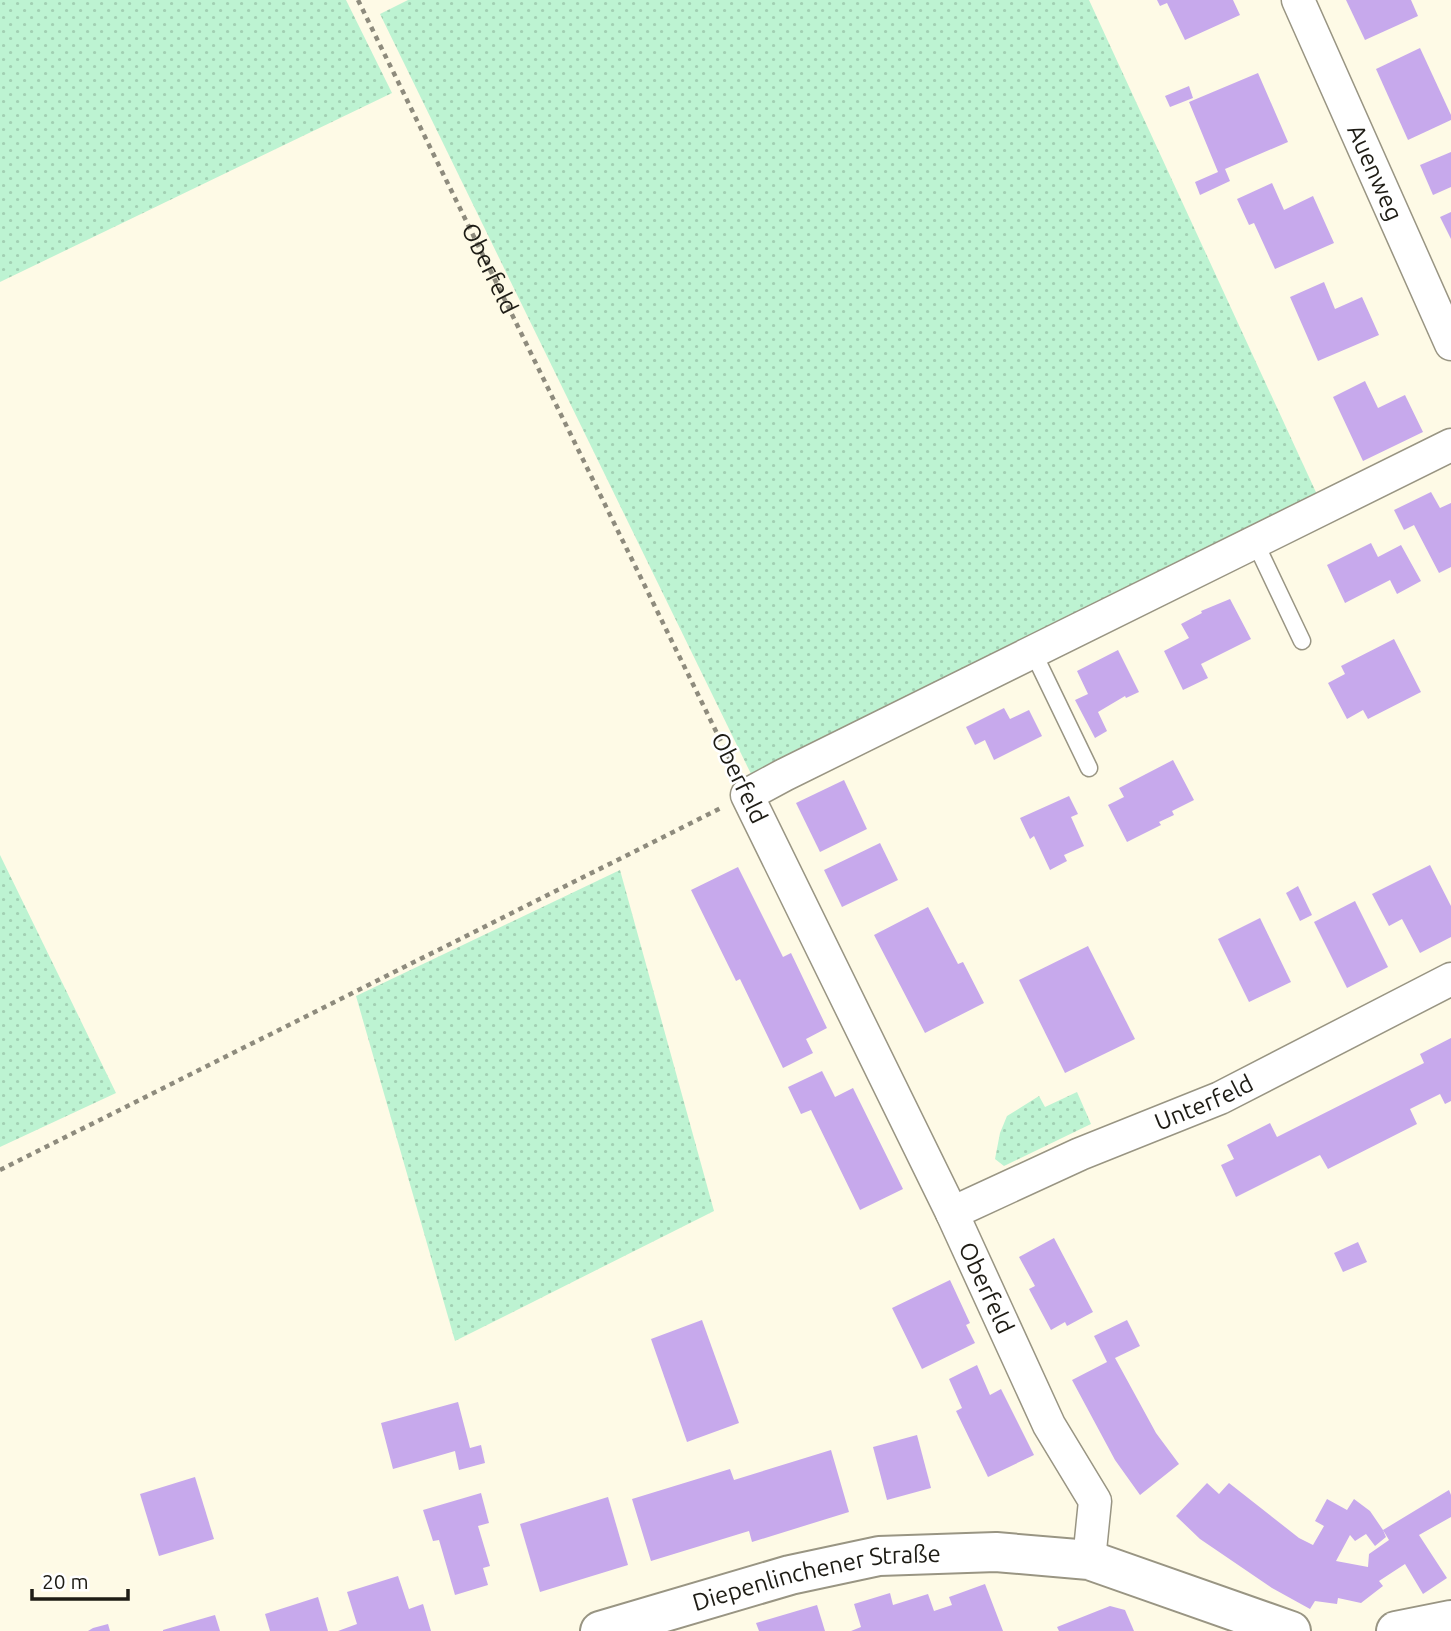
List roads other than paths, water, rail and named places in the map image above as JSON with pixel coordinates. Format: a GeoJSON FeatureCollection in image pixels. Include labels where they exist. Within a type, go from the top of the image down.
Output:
{"type":"FeatureCollection","features":[{"type":"Feature","properties":{"kind":"street","name":"Auenweg"},"geometry":{"type":"LineString","coordinates":[[1298,0],[1451,344]]}},
{"type":"Feature","properties":{"kind":"street"},"geometry":{"type":"LineString","coordinates":[[1033,652],[1451,444]]}},
{"type":"Feature","properties":{"kind":"street","name":"Oberfeld"},"geometry":{"type":"LineString","coordinates":[[1033,652],[747,795],[952,1213],[1049,1424],[1095,1501],[1089,1560]]}},
{"type":"Feature","properties":{"kind":"street","name":"Unterfeld"},"geometry":{"type":"LineString","coordinates":[[952,1213],[1080,1154],[1220,1098],[1451,979]]}},
{"type":"Feature","properties":{"kind":"street","name":"Diepenlinchener Straße"},"geometry":{"type":"LineString","coordinates":[[600,1631],[790,1575],[879,1556],[996,1552],[1089,1560],[1291,1631]]}},
{"type":"Feature","properties":{"kind":"street"},"geometry":{"type":"LineString","coordinates":[[1185,1592],[1244,1631]]}},
{"type":"Feature","properties":{"kind":"street"},"geometry":{"type":"LineString","coordinates":[[1396,1631],[1451,1620]]}},
{"type":"Feature","properties":{"kind":"lane"},"geometry":{"type":"LineString","coordinates":[[1255,542],[1302,642]]}},
{"type":"Feature","properties":{"kind":"lane"},"geometry":{"type":"LineString","coordinates":[[1033,652],[1089,768]]}}]}
